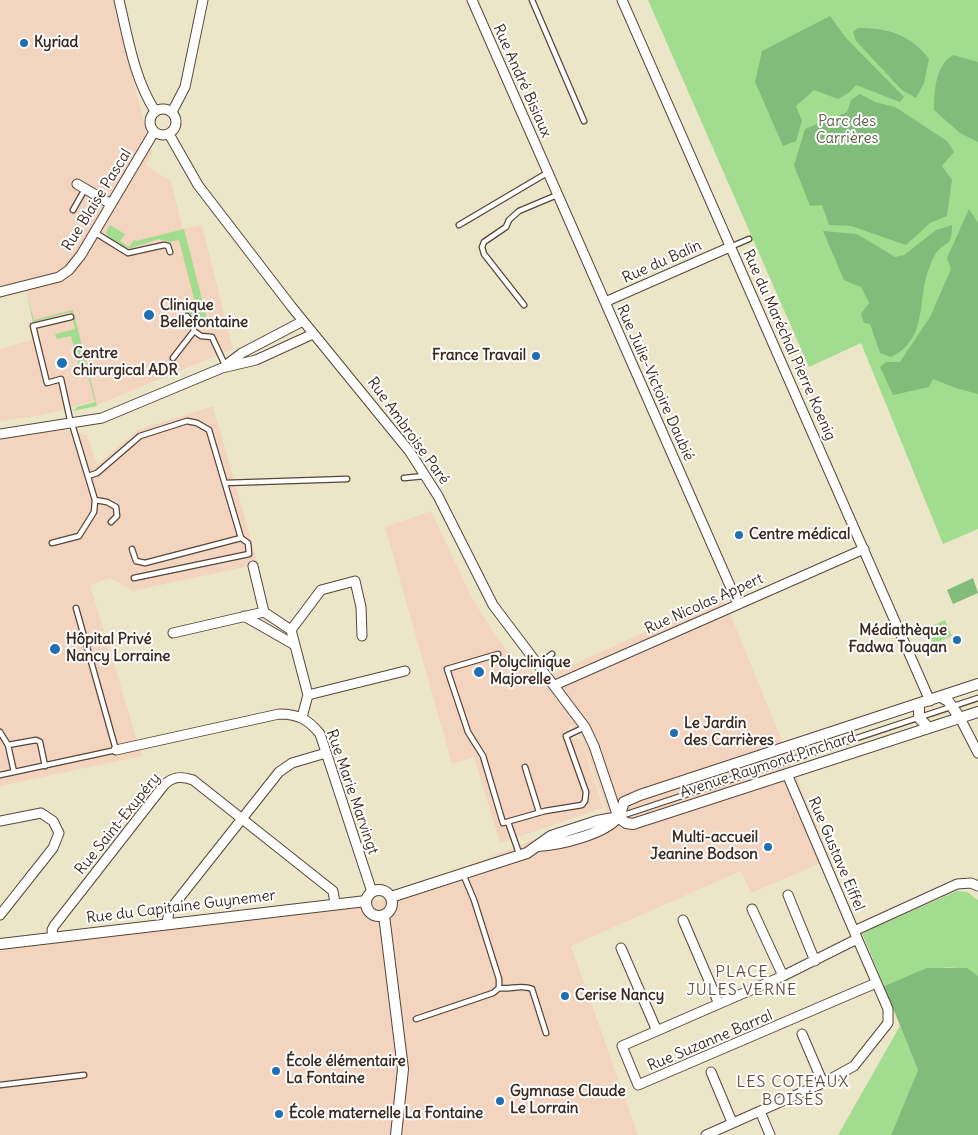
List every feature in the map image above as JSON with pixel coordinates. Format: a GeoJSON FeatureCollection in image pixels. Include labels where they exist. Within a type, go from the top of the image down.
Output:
{"type":"FeatureCollection","features":[{"type":"Feature","properties":{"kind":"street"},"geometry":{"type":"LineString","coordinates":[[119,0],[137,73],[145,96],[155,111]]}},
{"type":"Feature","properties":{"kind":"street"},"geometry":{"type":"LineString","coordinates":[[172,112],[185,86],[203,0]]}},
{"type":"Feature","properties":{"kind":"street","name":"Rue André Bisiaux"},"geometry":{"type":"LineString","coordinates":[[472,0],[547,173]]}},
{"type":"Feature","properties":{"kind":"street","name":"Rue du Maréchal Pierre Koenig"},"geometry":{"type":"LineString","coordinates":[[622,0],[930,701]]}},
{"type":"Feature","properties":{"kind":"street"},"geometry":{"type":"LineString","coordinates":[[164,108],[172,112],[176,124],[169,134],[161,135],[154,132],[149,121],[155,111],[164,108]]}},
{"type":"Feature","properties":{"kind":"street","name":"Rue Blaise Pascal"},"geometry":{"type":"LineString","coordinates":[[0,292],[65,274],[81,255],[154,132]]}},
{"type":"Feature","properties":{"kind":"street","name":"Rue Ambroise Paré"},"geometry":{"type":"LineString","coordinates":[[169,134],[198,185],[313,334],[367,398],[426,476],[493,605],[585,727],[618,817]]}},
{"type":"Feature","properties":{"kind":"street","name":"Rue Julie-Victoire Daubié"},"geometry":{"type":"LineString","coordinates":[[547,173],[738,604]]}},
{"type":"Feature","properties":{"kind":"street"},"geometry":{"type":"LineString","coordinates":[[81,187],[111,204]]}},
{"type":"Feature","properties":{"kind":"street","name":"Rue du Balin"},"geometry":{"type":"LineString","coordinates":[[605,302],[730,247]]}},
{"type":"Feature","properties":{"kind":"street"},"geometry":{"type":"LineString","coordinates":[[224,366],[242,353],[303,321]]}},
{"type":"Feature","properties":{"kind":"street"},"geometry":{"type":"LineString","coordinates":[[0,434],[102,418],[224,366],[256,360],[313,334]]}},
{"type":"Feature","properties":{"kind":"street","name":"Rue Nicolas Appert"},"geometry":{"type":"LineString","coordinates":[[555,685],[864,549]]}},
{"type":"Feature","properties":{"kind":"street"},"geometry":{"type":"LineString","coordinates":[[253,566],[264,612],[291,630]]}},
{"type":"Feature","properties":{"kind":"street"},"geometry":{"type":"LineString","coordinates":[[116,750],[279,714],[302,717],[308,695],[293,644],[291,630],[320,590],[355,581],[361,607],[362,636]]}},
{"type":"Feature","properties":{"kind":"street"},"geometry":{"type":"LineString","coordinates":[[173,634],[264,612]]}},
{"type":"Feature","properties":{"kind":"street"},"geometry":{"type":"LineString","coordinates":[[244,616],[293,644]]}},
{"type":"Feature","properties":{"kind":"street"},"geometry":{"type":"LineString","coordinates":[[308,695],[405,671]]}},
{"type":"Feature","properties":{"kind":"street","name":"Avenue Raymond Pinchard"},"geometry":{"type":"LineString","coordinates":[[618,817],[624,802],[640,795],[941,698],[978,684]]}},
{"type":"Feature","properties":{"kind":"street"},"geometry":{"type":"LineString","coordinates":[[941,698],[948,701],[960,718],[978,753]]}},
{"type":"Feature","properties":{"kind":"street"},"geometry":{"type":"LineString","coordinates":[[919,705],[919,718],[929,728]]}},
{"type":"Feature","properties":{"kind":"street","name":"Avenue Raymond Pinchard"},"geometry":{"type":"LineString","coordinates":[[391,897],[520,856],[551,836],[597,821],[618,817],[626,823],[633,824],[978,712]]}},
{"type":"Feature","properties":{"kind":"street","name":"Rue Marie Marvingt"},"geometry":{"type":"LineString","coordinates":[[302,717],[311,722],[320,734],[372,892]]}},
{"type":"Feature","properties":{"kind":"street"},"geometry":{"type":"LineString","coordinates":[[167,924],[170,911],[285,766],[326,753]]}},
{"type":"Feature","properties":{"kind":"street","name":"Rue Gustave Eiffel"},"geometry":{"type":"LineString","coordinates":[[786,774],[856,935],[957,884],[972,883],[978,886]]}},
{"type":"Feature","properties":{"kind":"street","name":"Rue Saint-Exupéry"},"geometry":{"type":"LineString","coordinates":[[53,938],[52,930],[54,926],[168,781],[179,777],[193,780],[333,891],[335,903]]}},
{"type":"Feature","properties":{"kind":"street"},"geometry":{"type":"LineString","coordinates":[[0,821],[41,813],[53,821],[59,834],[53,848],[0,915]]}},
{"type":"Feature","properties":{"kind":"street"},"geometry":{"type":"LineString","coordinates":[[380,890],[391,897],[391,909],[384,915],[376,916],[370,914],[366,901],[372,892],[380,890]]}},
{"type":"Feature","properties":{"kind":"street"},"geometry":{"type":"LineString","coordinates":[[788,895],[815,961]]}},
{"type":"Feature","properties":{"kind":"street","name":"Rue du Capitaine Guynemer"},"geometry":{"type":"LineString","coordinates":[[0,944],[335,903],[366,901]]}},
{"type":"Feature","properties":{"kind":"street"},"geometry":{"type":"LineString","coordinates":[[752,909],[783,976]]}},
{"type":"Feature","properties":{"kind":"street"},"geometry":{"type":"LineString","coordinates":[[384,915],[403,1069],[402,1096],[396,1135]]}},
{"type":"Feature","properties":{"kind":"street"},"geometry":{"type":"LineString","coordinates":[[683,920],[720,1004]]}},
{"type":"Feature","properties":{"kind":"street"},"geometry":{"type":"LineString","coordinates":[[620,948],[657,1031],[815,961],[856,935],[888,1009],[888,1023],[854,1066],[824,1083],[706,1135]]}},
{"type":"Feature","properties":{"kind":"street","name":"Rue Suzanne Barral"},"geometry":{"type":"LineString","coordinates":[[657,1031],[622,1046],[638,1086],[876,983]]}},
{"type":"Feature","properties":{"kind":"street"},"geometry":{"type":"LineString","coordinates":[[802,1034],[824,1083]]}},
{"type":"Feature","properties":{"kind":"street"},"geometry":{"type":"LineString","coordinates":[[711,1072],[732,1122]]}},
{"type":"Feature","properties":{"kind":"street"},"geometry":{"type":"LineString","coordinates":[[760,1111],[770,1135]]}},
{"type":"Feature","properties":{"kind":"lane"},"geometry":{"type":"LineString","coordinates":[[532,0],[584,121]]}},
{"type":"Feature","properties":{"kind":"lane"},"geometry":{"type":"LineString","coordinates":[[459,225],[547,173]]}},
{"type":"Feature","properties":{"kind":"lane"},"geometry":{"type":"LineString","coordinates":[[73,210],[81,187]]}},
{"type":"Feature","properties":{"kind":"lane"},"geometry":{"type":"LineString","coordinates":[[524,305],[484,254],[482,247],[484,242],[506,227],[509,220],[519,211],[557,195]]}},
{"type":"Feature","properties":{"kind":"lane"},"geometry":{"type":"LineString","coordinates":[[94,232],[128,254],[164,245],[168,246],[170,252]]}},
{"type":"Feature","properties":{"kind":"lane"},"geometry":{"type":"LineString","coordinates":[[730,247],[749,239]]}},
{"type":"Feature","properties":{"kind":"lane"},"geometry":{"type":"LineString","coordinates":[[187,316],[192,323],[194,332],[201,336],[212,337],[224,366]]}},
{"type":"Feature","properties":{"kind":"lane"},"geometry":{"type":"LineString","coordinates":[[52,543],[79,536],[94,512],[95,500],[72,424],[61,379],[47,383],[33,326],[71,317]]}},
{"type":"Feature","properties":{"kind":"lane"},"geometry":{"type":"LineString","coordinates":[[173,358],[194,332]]}},
{"type":"Feature","properties":{"kind":"lane"},"geometry":{"type":"LineString","coordinates":[[88,476],[97,473],[140,436],[187,422],[198,423],[209,430],[241,538],[248,543],[249,554],[134,578]]}},
{"type":"Feature","properties":{"kind":"lane"},"geometry":{"type":"LineString","coordinates":[[404,478],[426,476]]}},
{"type":"Feature","properties":{"kind":"lane"},"geometry":{"type":"LineString","coordinates":[[225,483],[347,480]]}},
{"type":"Feature","properties":{"kind":"lane"},"geometry":{"type":"LineString","coordinates":[[95,500],[107,502],[116,507],[117,516],[111,522]]}},
{"type":"Feature","properties":{"kind":"lane"},"geometry":{"type":"LineString","coordinates":[[86,527],[93,527]]}},
{"type":"Feature","properties":{"kind":"lane"},"geometry":{"type":"LineString","coordinates":[[132,549],[136,561],[146,563],[241,538]]}},
{"type":"Feature","properties":{"kind":"lane"},"geometry":{"type":"LineString","coordinates":[[0,775],[116,750],[76,608]]}},
{"type":"Feature","properties":{"kind":"lane"},"geometry":{"type":"LineString","coordinates":[[498,654],[447,669],[468,732],[483,756],[503,823],[540,812],[582,804],[585,801],[586,792],[566,736],[585,727]]}},
{"type":"Feature","properties":{"kind":"lane"},"geometry":{"type":"LineString","coordinates":[[538,665],[552,654]]}},
{"type":"Feature","properties":{"kind":"lane","name":"Avenue Raymond Pinchard"},"geometry":{"type":"LineString","coordinates":[[618,817],[953,708],[978,698]]}},
{"type":"Feature","properties":{"kind":"lane"},"geometry":{"type":"LineString","coordinates":[[0,732],[8,745],[14,772]]}},
{"type":"Feature","properties":{"kind":"lane"},"geometry":{"type":"LineString","coordinates":[[8,745],[36,740],[40,742],[45,766]]}},
{"type":"Feature","properties":{"kind":"lane"},"geometry":{"type":"LineString","coordinates":[[525,767],[540,812]]}},
{"type":"Feature","properties":{"kind":"lane"},"geometry":{"type":"LineString","coordinates":[[508,822],[520,856]]}},
{"type":"Feature","properties":{"kind":"lane"},"geometry":{"type":"LineString","coordinates":[[416,1019],[493,993],[498,988],[499,979],[474,900],[463,874]]}},
{"type":"Feature","properties":{"kind":"lane"},"geometry":{"type":"LineString","coordinates":[[498,988],[508,990],[529,987],[532,989],[546,1034]]}},
{"type":"Feature","properties":{"kind":"lane"},"geometry":{"type":"LineString","coordinates":[[0,1085],[84,1075]]}},
{"type":"Feature","properties":{"kind":"shaded area"},"geometry":{"type":"Polygon","coordinates":[[[0,0],[113,0],[152,154],[146,166],[171,181],[183,229],[202,225],[233,349],[97,405],[95,401],[43,415],[0,421],[0,349],[32,340],[28,322],[34,320],[27,291],[0,298],[0,0]]]}},
{"type":"Feature","properties":{"kind":"shaded area","name":"Hôpital Privé Nancy Lorraine"},"geometry":{"type":"Polygon","coordinates":[[[213,406],[258,564],[133,591],[110,578],[90,585],[142,756],[0,786],[0,438],[63,430],[87,435],[97,465],[138,430],[213,406]]]}},
{"type":"Feature","properties":{"kind":"shaded area"},"geometry":{"type":"Polygon","coordinates":[[[431,511],[472,598],[497,638],[520,665],[526,664],[538,679],[536,681],[543,690],[538,681],[723,596],[830,859],[751,893],[741,871],[571,946],[638,1135],[0,1135],[0,939],[377,901],[607,811],[582,739],[571,725],[568,728],[574,739],[580,739],[583,744],[603,808],[500,843],[474,757],[452,764],[385,527],[431,511]]]}},
{"type":"Feature","properties":{"kind":"green space","name":"Parc des Carrières"},"geometry":{"type":"Polygon","coordinates":[[[648,0],[978,0],[978,529],[943,544],[861,343],[809,367],[648,0]]]}},
{"type":"Feature","properties":{"kind":"green space"},"geometry":{"type":"Polygon","coordinates":[[[830,16],[846,38],[904,97],[900,102],[856,85],[850,92],[838,99],[814,90],[796,106],[802,121],[796,141],[783,146],[755,82],[762,51],[830,16]]]}},
{"type":"Feature","properties":{"kind":"green space"},"geometry":{"type":"Polygon","coordinates":[[[858,28],[879,29],[898,34],[922,50],[929,59],[924,83],[916,98],[902,90],[856,41],[853,32],[858,28]]]}},
{"type":"Feature","properties":{"kind":"green space"},"geometry":{"type":"Polygon","coordinates":[[[953,55],[978,62],[978,142],[960,133],[934,110],[934,95],[939,72],[953,55]]]}},
{"type":"Feature","properties":{"kind":"green space"},"geometry":{"type":"Polygon","coordinates":[[[860,94],[875,102],[895,107],[947,141],[954,152],[942,166],[952,180],[947,216],[930,223],[906,245],[851,226],[829,225],[822,205],[810,206],[794,165],[805,129],[847,112],[851,100],[860,94]]]}},
{"type":"Feature","properties":{"kind":"green space"},"geometry":{"type":"Polygon","coordinates":[[[969,209],[978,223],[978,394],[933,379],[929,387],[893,395],[880,367],[886,362],[900,362],[930,317],[951,269],[947,258],[969,209]]]}},
{"type":"Feature","properties":{"kind":"green space"},"geometry":{"type":"Polygon","coordinates":[[[110,225],[125,234],[120,241],[129,247],[134,240],[184,229],[208,323],[198,326],[188,309],[196,306],[179,240],[169,242],[159,239],[128,249],[108,237],[106,232],[110,225]]]}},
{"type":"Feature","properties":{"kind":"green space"},"geometry":{"type":"Polygon","coordinates":[[[952,225],[950,241],[936,253],[928,271],[919,319],[911,340],[903,349],[891,357],[880,353],[870,324],[864,323],[861,314],[869,303],[861,287],[844,280],[823,231],[857,234],[895,257],[904,255],[936,230],[952,225]]]}},
{"type":"Feature","properties":{"kind":"green space"},"geometry":{"type":"Polygon","coordinates":[[[26,291],[34,320],[73,310],[97,406],[73,411],[77,407],[95,402],[86,368],[80,369],[71,336],[57,339],[55,334],[75,329],[71,312],[33,322],[26,291]]]}},
{"type":"Feature","properties":{"kind":"green space"},"geometry":{"type":"Polygon","coordinates":[[[973,578],[978,593],[953,604],[947,590],[973,578]]]}},
{"type":"Feature","properties":{"kind":"green space"},"geometry":{"type":"Polygon","coordinates":[[[945,620],[952,636],[933,644],[927,628],[945,620]]]}},
{"type":"Feature","properties":{"kind":"green space"},"geometry":{"type":"Polygon","coordinates":[[[957,891],[967,892],[978,900],[978,976],[967,970],[955,968],[931,969],[884,986],[862,933],[957,891]]]}},
{"type":"Feature","properties":{"kind":"green space"},"geometry":{"type":"Polygon","coordinates":[[[927,968],[967,968],[978,976],[978,1135],[891,1135],[918,1070],[884,986],[927,968]]]}},
{"type":"Feature","properties":{"kind":"green space"},"geometry":{"type":"Polygon","coordinates":[[[900,1026],[918,1070],[891,1135],[838,1135],[900,1026]]]}},
{"type":"Feature","properties":{"kind":"place","name":"Kyriad"},"geometry":{"type":"Point","coordinates":[24,43]}},
{"type":"Feature","properties":{"kind":"place","name":"Clinique Bellefontaine"},"geometry":{"type":"Point","coordinates":[149,315]}},
{"type":"Feature","properties":{"kind":"place","name":"France Travail"},"geometry":{"type":"Point","coordinates":[536,356]}},
{"type":"Feature","properties":{"kind":"place","name":"Centre chirurgical ADR"},"geometry":{"type":"Point","coordinates":[62,363]}},
{"type":"Feature","properties":{"kind":"place","name":"Centre médical"},"geometry":{"type":"Point","coordinates":[739,535]}},
{"type":"Feature","properties":{"kind":"place","name":"Médiathèque Fadwa Touqan"},"geometry":{"type":"Point","coordinates":[957,640]}},
{"type":"Feature","properties":{"kind":"place","name":"Hôpital Privé Nancy Lorraine"},"geometry":{"type":"Point","coordinates":[55,649]}},
{"type":"Feature","properties":{"kind":"place","name":"Polyclinique Majorelle"},"geometry":{"type":"Point","coordinates":[479,672]}},
{"type":"Feature","properties":{"kind":"place","name":"Le Jardin des Carrières"},"geometry":{"type":"Point","coordinates":[674,733]}},
{"type":"Feature","properties":{"kind":"place","name":"Multi-accueil Jeanine Bodson"},"geometry":{"type":"Point","coordinates":[768,847]}},
{"type":"Feature","properties":{"kind":"place","name":"Cerise Nancy"},"geometry":{"type":"Point","coordinates":[565,996]}},
{"type":"Feature","properties":{"kind":"place","name":"École élémentaire La Fontaine"},"geometry":{"type":"Point","coordinates":[276,1071]}},
{"type":"Feature","properties":{"kind":"place","name":"Gymnase Claude Le Lorrain"},"geometry":{"type":"Point","coordinates":[500,1101]}},
{"type":"Feature","properties":{"kind":"place","name":"École maternelle La Fontaine"},"geometry":{"type":"Point","coordinates":[279,1114]}},
{"type":"Feature","properties":{"kind":"district","name":"PLACE JULES VERNE"},"geometry":{"type":"Point","coordinates":[742,981]}},
{"type":"Feature","properties":{"kind":"district","name":"LES COTEAUX BOISÉS"},"geometry":{"type":"Point","coordinates":[793,1091]}}]}
